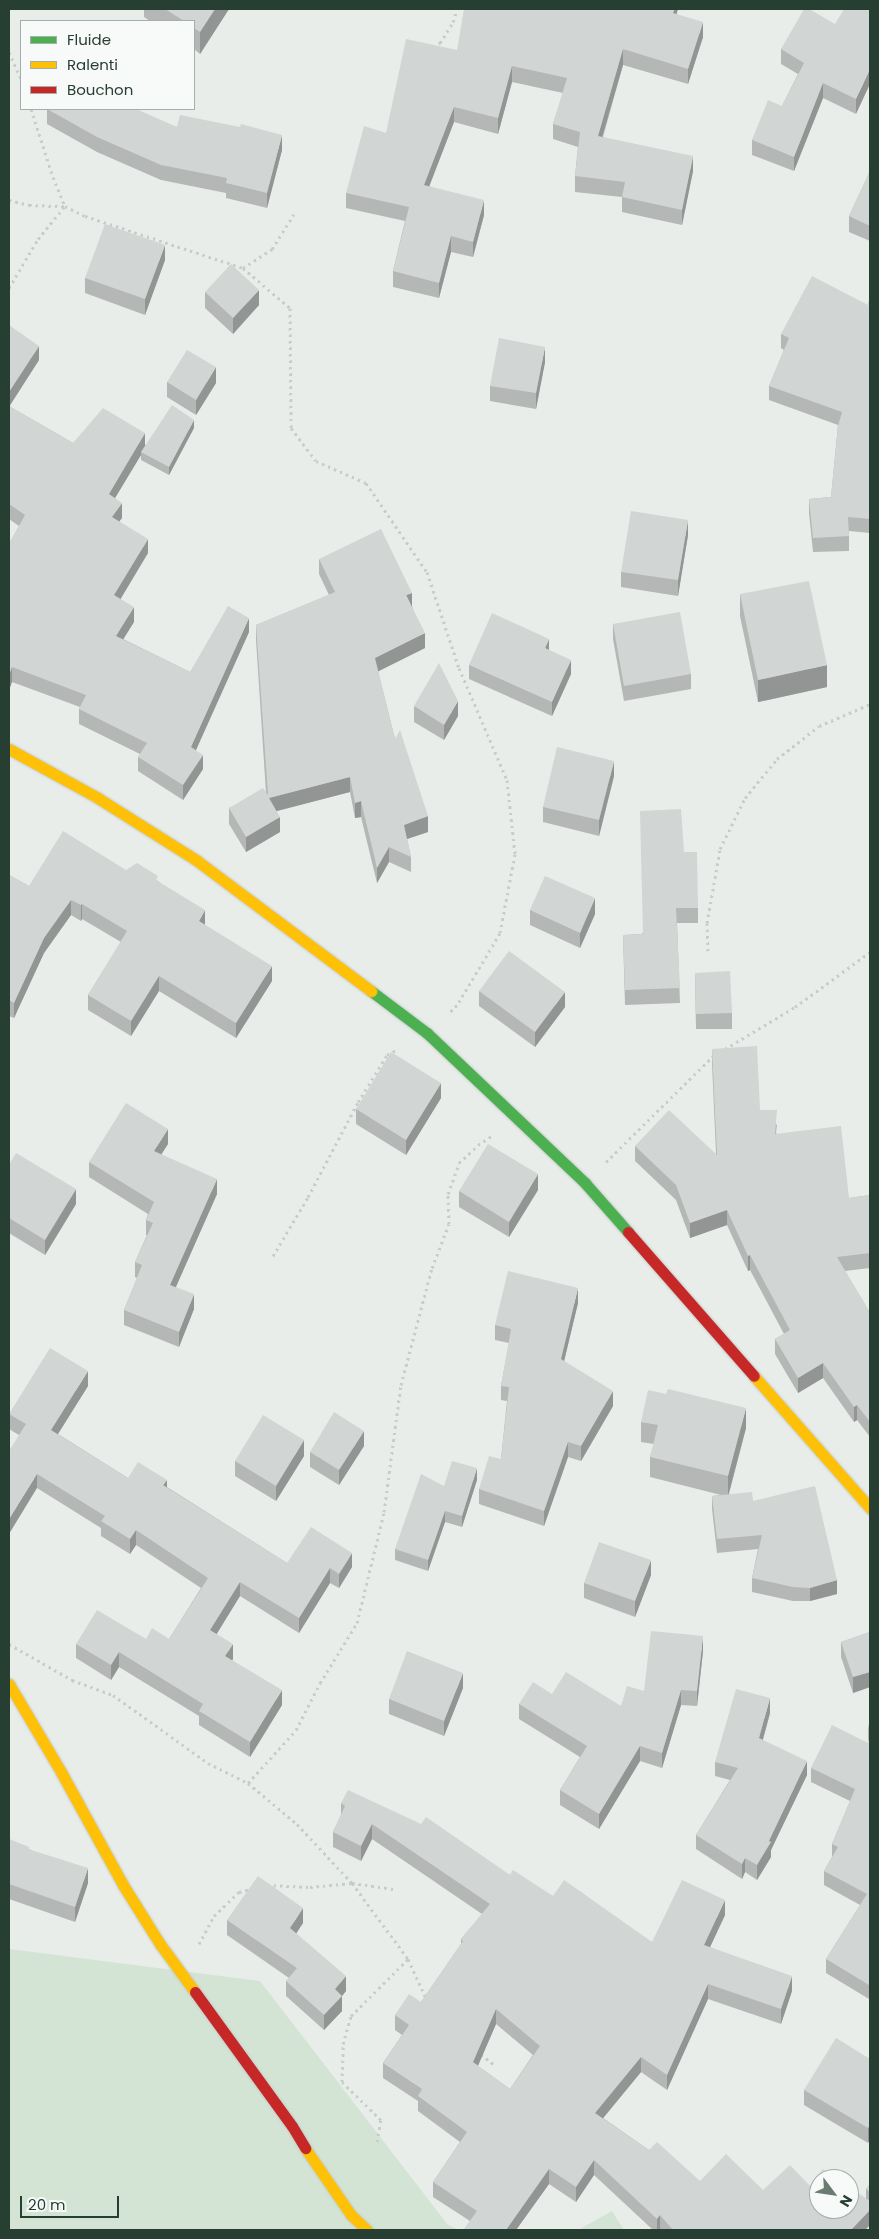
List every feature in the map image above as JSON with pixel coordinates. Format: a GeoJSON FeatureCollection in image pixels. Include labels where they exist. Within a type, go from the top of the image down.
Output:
{"type":"FeatureCollection","features":[{"type":"Feature","properties":{"kind":"street"},"geometry":{"type":"LineString","coordinates":[[9,749],[98,798],[196,860],[427,1033],[584,1183],[870,1508]]}},
{"type":"Feature","properties":{"kind":"street"},"geometry":{"type":"LineString","coordinates":[[9,1684],[61,1772],[123,1885],[160,1944],[292,2126],[335,2193],[351,2214],[368,2230]]}},
{"type":"Feature","properties":{"kind":"path"},"geometry":{"type":"LineString","coordinates":[[428,50],[440,43],[453,22],[457,9]]}},
{"type":"Feature","properties":{"kind":"path"},"geometry":{"type":"LineString","coordinates":[[9,52],[20,77]]}},
{"type":"Feature","properties":{"kind":"path"},"geometry":{"type":"LineString","coordinates":[[32,110],[53,177],[65,206]]}},
{"type":"Feature","properties":{"kind":"path"},"geometry":{"type":"LineString","coordinates":[[9,200],[29,205],[65,206],[85,216],[243,268],[290,308],[291,428],[316,461],[366,483],[396,524],[427,572],[459,668],[507,780],[515,854],[500,933],[457,1005],[427,1033],[388,1055],[358,1102],[308,1198],[273,1256]]}},
{"type":"Feature","properties":{"kind":"path"},"geometry":{"type":"LineString","coordinates":[[9,288],[38,240],[65,206]]}},
{"type":"Feature","properties":{"kind":"path"},"geometry":{"type":"LineString","coordinates":[[243,268],[272,249],[294,214]]}},
{"type":"Feature","properties":{"kind":"path"},"geometry":{"type":"LineString","coordinates":[[708,950],[707,923],[720,849],[745,798],[777,759],[819,726],[870,704]]}},
{"type":"Feature","properties":{"kind":"path"},"geometry":{"type":"LineString","coordinates":[[584,1183],[713,1056],[795,1007],[870,952]]}},
{"type":"Feature","properties":{"kind":"path"},"geometry":{"type":"LineString","coordinates":[[248,1783],[296,1730],[320,1682],[357,1623],[384,1512],[401,1386],[432,1268],[449,1224],[448,1194],[459,1164],[478,1145],[518,1120]]}},
{"type":"Feature","properties":{"kind":"path"},"geometry":{"type":"LineString","coordinates":[[9,1644],[72,1680],[113,1695],[208,1764],[248,1783],[297,1824],[352,1883],[408,1958],[425,1997],[431,2004]]}},
{"type":"Feature","properties":{"kind":"path"},"geometry":{"type":"LineString","coordinates":[[263,1886],[271,1884],[310,1887],[352,1883],[394,1889]]}},
{"type":"Feature","properties":{"kind":"path"},"geometry":{"type":"LineString","coordinates":[[186,1980],[196,1949],[214,1916],[239,1892],[255,1888]]}},
{"type":"Feature","properties":{"kind":"path"},"geometry":{"type":"LineString","coordinates":[[377,2142],[381,2120],[342,2082],[343,2044],[351,2016],[408,1958]]}},
{"type":"Feature","properties":{"kind":"path"},"geometry":{"type":"LineString","coordinates":[[479,2052],[494,2065]]}},
{"type":"Feature","properties":{"kind":"green space"},"geometry":{"type":"Polygon","coordinates":[[[9,1949],[260,1981],[448,2225],[459,2230],[9,2230],[9,1949]]]}},
{"type":"Feature","properties":{"kind":"green space"},"geometry":{"type":"Polygon","coordinates":[[[612,2211],[624,2230],[578,2230],[612,2211]]]}},
{"type":"Feature","properties":{"kind":"building"},"geometry":{"type":"Polygon","coordinates":[[[165,9],[215,9],[200,32],[195,29],[195,20],[182,20],[165,9]]]}},
{"type":"Feature","properties":{"kind":"building"},"geometry":{"type":"Polygon","coordinates":[[[464,9],[674,9],[673,13],[703,22],[688,69],[623,49],[598,136],[693,156],[682,210],[622,197],[625,182],[575,176],[580,132],[553,124],[567,78],[512,66],[498,118],[454,107],[424,185],[484,200],[473,242],[451,236],[439,283],[393,271],[409,207],[346,193],[364,126],[386,133],[406,39],[457,50],[464,9]]]}},
{"type":"Feature","properties":{"kind":"building"},"geometry":{"type":"Polygon","coordinates":[[[804,9],[809,9],[835,24],[844,9],[870,9],[870,69],[856,99],[823,83],[794,157],[752,140],[768,100],[782,106],[804,63],[781,49],[804,9]]]}},
{"type":"Feature","properties":{"kind":"building"},"geometry":{"type":"Polygon","coordinates":[[[49,110],[138,110],[177,127],[180,115],[240,127],[241,124],[282,135],[267,193],[226,183],[227,178],[161,165],[97,137],[49,110]]]}},
{"type":"Feature","properties":{"kind":"building"},"geometry":{"type":"Polygon","coordinates":[[[870,171],[870,226],[849,216],[870,171]]]}},
{"type":"Feature","properties":{"kind":"building"},"geometry":{"type":"Polygon","coordinates":[[[105,224],[165,245],[145,299],[85,278],[105,224]]]}},
{"type":"Feature","properties":{"kind":"building"},"geometry":{"type":"Polygon","coordinates":[[[231,264],[259,290],[233,318],[205,292],[231,264]]]}},
{"type":"Feature","properties":{"kind":"building"},"geometry":{"type":"Polygon","coordinates":[[[812,276],[868,305],[870,297],[870,519],[848,517],[849,536],[813,538],[809,499],[831,497],[838,426],[842,412],[769,386],[789,338],[781,334],[812,276]]]}},
{"type":"Feature","properties":{"kind":"building"},"geometry":{"type":"Polygon","coordinates":[[[9,325],[39,346],[9,392],[9,325]]]}},
{"type":"Feature","properties":{"kind":"building"},"geometry":{"type":"Polygon","coordinates":[[[499,338],[545,347],[536,393],[490,386],[499,338]]]}},
{"type":"Feature","properties":{"kind":"building"},"geometry":{"type":"Polygon","coordinates":[[[187,350],[216,367],[196,400],[167,382],[187,350]]]}},
{"type":"Feature","properties":{"kind":"building"},"geometry":{"type":"Polygon","coordinates":[[[172,405],[194,420],[169,467],[141,452],[172,405]]]}},
{"type":"Feature","properties":{"kind":"building"},"geometry":{"type":"Polygon","coordinates":[[[9,406],[73,443],[103,408],[145,433],[109,494],[122,503],[112,517],[148,539],[114,595],[134,607],[116,636],[190,672],[228,606],[249,618],[191,747],[203,755],[183,785],[138,757],[147,743],[79,709],[86,695],[12,667],[9,675],[9,544],[25,515],[9,504],[9,406]]]}},
{"type":"Feature","properties":{"kind":"building"},"geometry":{"type":"Polygon","coordinates":[[[631,511],[688,520],[678,580],[621,572],[631,511]]]}},
{"type":"Feature","properties":{"kind":"building"},"geometry":{"type":"Polygon","coordinates":[[[381,529],[412,593],[406,595],[425,633],[375,658],[395,739],[400,730],[428,816],[404,825],[411,857],[389,847],[377,868],[361,801],[355,803],[350,777],[269,798],[280,817],[246,837],[229,808],[263,788],[268,795],[256,625],[335,592],[319,559],[381,529]]]}},
{"type":"Feature","properties":{"kind":"building"},"geometry":{"type":"Polygon","coordinates":[[[809,581],[827,665],[758,680],[740,594],[809,581]]]}},
{"type":"Feature","properties":{"kind":"building"},"geometry":{"type":"Polygon","coordinates":[[[680,612],[691,674],[624,686],[613,624],[680,612]]]}},
{"type":"Feature","properties":{"kind":"building"},"geometry":{"type":"Polygon","coordinates":[[[492,613],[549,639],[545,648],[571,660],[552,702],[469,665],[492,613]]]}},
{"type":"Feature","properties":{"kind":"building"},"geometry":{"type":"Polygon","coordinates":[[[439,663],[458,701],[444,725],[414,706],[439,663]]]}},
{"type":"Feature","properties":{"kind":"building"},"geometry":{"type":"Polygon","coordinates":[[[557,747],[614,761],[599,820],[543,807],[557,747]]]}},
{"type":"Feature","properties":{"kind":"building"},"geometry":{"type":"Polygon","coordinates":[[[681,809],[684,852],[697,852],[698,908],[676,908],[680,988],[625,990],[623,935],[643,934],[640,811],[681,809]]]}},
{"type":"Feature","properties":{"kind":"building"},"geometry":{"type":"Polygon","coordinates":[[[63,831],[126,870],[137,863],[158,876],[156,880],[205,910],[199,921],[272,966],[236,1023],[159,976],[131,1021],[88,995],[127,931],[82,904],[71,900],[44,938],[14,1003],[9,1000],[9,875],[29,886],[63,831]]]}},
{"type":"Feature","properties":{"kind":"building"},"geometry":{"type":"Polygon","coordinates":[[[545,876],[595,898],[580,933],[530,910],[545,876]]]}},
{"type":"Feature","properties":{"kind":"building"},"geometry":{"type":"Polygon","coordinates":[[[509,951],[565,992],[535,1032],[479,991],[509,951]]]}},
{"type":"Feature","properties":{"kind":"building"},"geometry":{"type":"Polygon","coordinates":[[[730,971],[732,1013],[696,1014],[695,973],[730,971]]]}},
{"type":"Feature","properties":{"kind":"building"},"geometry":{"type":"Polygon","coordinates":[[[757,1046],[760,1110],[777,1110],[775,1134],[841,1126],[849,1198],[870,1195],[870,1253],[837,1257],[870,1310],[870,1422],[857,1405],[854,1407],[823,1363],[798,1378],[775,1339],[790,1330],[750,1255],[748,1256],[727,1210],[690,1223],[676,1185],[635,1146],[669,1110],[717,1155],[712,1049],[757,1046]]]}},
{"type":"Feature","properties":{"kind":"building"},"geometry":{"type":"Polygon","coordinates":[[[391,1052],[441,1083],[406,1140],[356,1109],[391,1052]]]}},
{"type":"Feature","properties":{"kind":"building"},"geometry":{"type":"Polygon","coordinates":[[[126,1103],[168,1129],[154,1151],[217,1179],[170,1285],[194,1294],[179,1332],[124,1310],[142,1265],[135,1262],[153,1223],[146,1220],[154,1202],[89,1162],[126,1103]]]}},
{"type":"Feature","properties":{"kind":"building"},"geometry":{"type":"Polygon","coordinates":[[[488,1144],[538,1174],[509,1222],[459,1191],[488,1144]]]}},
{"type":"Feature","properties":{"kind":"building"},"geometry":{"type":"Polygon","coordinates":[[[16,1153],[76,1189],[45,1240],[9,1218],[9,1165],[16,1153]]]}},
{"type":"Feature","properties":{"kind":"building"},"geometry":{"type":"Polygon","coordinates":[[[508,1271],[578,1288],[561,1359],[613,1391],[581,1446],[568,1442],[544,1511],[479,1489],[489,1456],[501,1459],[509,1387],[501,1386],[511,1329],[495,1325],[508,1271]]]}},
{"type":"Feature","properties":{"kind":"building"},"geometry":{"type":"Polygon","coordinates":[[[50,1348],[88,1371],[51,1430],[128,1478],[138,1462],[167,1480],[163,1485],[287,1563],[311,1527],[352,1553],[339,1574],[330,1568],[299,1618],[240,1582],[210,1630],[233,1644],[225,1656],[282,1690],[250,1742],[199,1711],[203,1704],[119,1652],[111,1665],[76,1644],[97,1610],[146,1639],[152,1628],[169,1639],[208,1578],[136,1530],[130,1539],[101,1521],[105,1516],[37,1474],[9,1519],[9,1451],[26,1424],[9,1414],[50,1348]]]}},
{"type":"Feature","properties":{"kind":"building"},"geometry":{"type":"Polygon","coordinates":[[[668,1389],[746,1408],[728,1476],[650,1457],[658,1425],[641,1422],[648,1390],[666,1394],[668,1389]]]}},
{"type":"Feature","properties":{"kind":"building"},"geometry":{"type":"Polygon","coordinates":[[[334,1412],[364,1431],[339,1470],[310,1452],[334,1412]]]}},
{"type":"Feature","properties":{"kind":"building"},"geometry":{"type":"Polygon","coordinates":[[[263,1415],[304,1440],[276,1486],[235,1461],[263,1415]]]}},
{"type":"Feature","properties":{"kind":"building"},"geometry":{"type":"Polygon","coordinates":[[[452,1461],[477,1468],[462,1516],[445,1511],[428,1560],[395,1549],[421,1474],[444,1486],[452,1461]]]}},
{"type":"Feature","properties":{"kind":"building"},"geometry":{"type":"Polygon","coordinates":[[[815,1486],[837,1580],[810,1588],[793,1587],[752,1578],[762,1535],[717,1539],[712,1496],[752,1492],[753,1501],[815,1486]]]}},
{"type":"Feature","properties":{"kind":"building"},"geometry":{"type":"Polygon","coordinates":[[[599,1542],[651,1560],[635,1601],[584,1583],[599,1542]]]}},
{"type":"Feature","properties":{"kind":"building"},"geometry":{"type":"Polygon","coordinates":[[[651,1631],[703,1636],[697,1691],[681,1690],[662,1753],[640,1746],[599,1814],[560,1790],[587,1746],[519,1704],[533,1682],[552,1694],[566,1672],[621,1706],[627,1686],[644,1691],[651,1631]]]}},
{"type":"Feature","properties":{"kind":"building"},"geometry":{"type":"Polygon","coordinates":[[[870,1632],[870,1672],[853,1677],[841,1642],[870,1632]]]}},
{"type":"Feature","properties":{"kind":"building"},"geometry":{"type":"Polygon","coordinates":[[[407,1651],[463,1673],[444,1721],[389,1699],[407,1651]]]}},
{"type":"Feature","properties":{"kind":"building"},"geometry":{"type":"Polygon","coordinates":[[[736,1689],[770,1698],[759,1738],[807,1761],[769,1841],[771,1842],[757,1865],[745,1858],[742,1864],[696,1835],[738,1768],[715,1762],[736,1689]]]}},
{"type":"Feature","properties":{"kind":"building"},"geometry":{"type":"Polygon","coordinates":[[[832,1725],[870,1744],[869,1985],[826,1959],[867,1894],[824,1871],[838,1847],[832,1844],[855,1789],[811,1768],[832,1725]]]}},
{"type":"Feature","properties":{"kind":"building"},"geometry":{"type":"Polygon","coordinates":[[[348,1790],[421,1824],[426,1817],[510,1875],[513,1870],[553,1896],[564,1880],[652,1942],[682,1880],[725,1900],[704,1945],[792,1976],[781,2009],[708,1984],[667,2075],[641,2057],[595,2113],[649,2150],[657,2142],[700,2181],[726,2154],[763,2190],[790,2165],[809,2185],[809,2219],[859,2219],[859,2194],[870,2201],[870,2210],[851,2230],[673,2230],[660,2215],[657,2219],[594,2160],[576,2187],[549,2169],[506,2230],[464,2229],[477,2211],[433,2182],[467,2132],[418,2096],[422,2089],[383,2063],[409,2025],[395,2015],[409,1994],[421,2002],[463,1941],[461,1939],[490,1904],[372,1824],[361,1846],[333,1832],[345,1806],[341,1803],[348,1790]],[[496,2009],[473,2062],[510,2089],[540,2046],[496,2009]]]}},
{"type":"Feature","properties":{"kind":"building"},"geometry":{"type":"Polygon","coordinates":[[[9,1839],[29,1847],[28,1849],[88,1868],[75,1907],[9,1884],[9,1839]]]}},
{"type":"Feature","properties":{"kind":"building"},"geometry":{"type":"Polygon","coordinates":[[[258,1876],[303,1908],[290,1928],[346,1976],[335,1989],[342,1996],[324,2015],[286,1981],[297,1968],[227,1920],[258,1876]]]}},
{"type":"Feature","properties":{"kind":"building"},"geometry":{"type":"Polygon","coordinates":[[[836,2038],[870,2059],[870,2124],[868,2128],[804,2090],[836,2038]]]}},
{"type":"Feature","properties":{"kind":"building"},"geometry":{"type":"Polygon","coordinates":[[[870,2184],[870,2192],[866,2189],[870,2184]]]}},
{"type":"Feature","properties":{"kind":"traffic: fast"},"geometry":{"type":"LineString","coordinates":[[371,991],[427,1033],[585,1183],[628,1232]]}},
{"type":"Feature","properties":{"kind":"traffic: slow"},"geometry":{"type":"LineString","coordinates":[[9,749],[98,798],[196,860],[371,991]]}},
{"type":"Feature","properties":{"kind":"traffic: slow"},"geometry":{"type":"LineString","coordinates":[[754,1376],[870,1508]]}},
{"type":"Feature","properties":{"kind":"traffic: slow"},"geometry":{"type":"LineString","coordinates":[[9,1684],[61,1772],[123,1885],[160,1944],[195,1992]]}},
{"type":"Feature","properties":{"kind":"traffic: slow"},"geometry":{"type":"LineString","coordinates":[[305,2148],[351,2215],[367,2230]]}},
{"type":"Feature","properties":{"kind":"traffic: jam"},"geometry":{"type":"LineString","coordinates":[[628,1232],[754,1376]]}},
{"type":"Feature","properties":{"kind":"traffic: jam"},"geometry":{"type":"LineString","coordinates":[[195,1992],[292,2126],[305,2148]]}}]}
